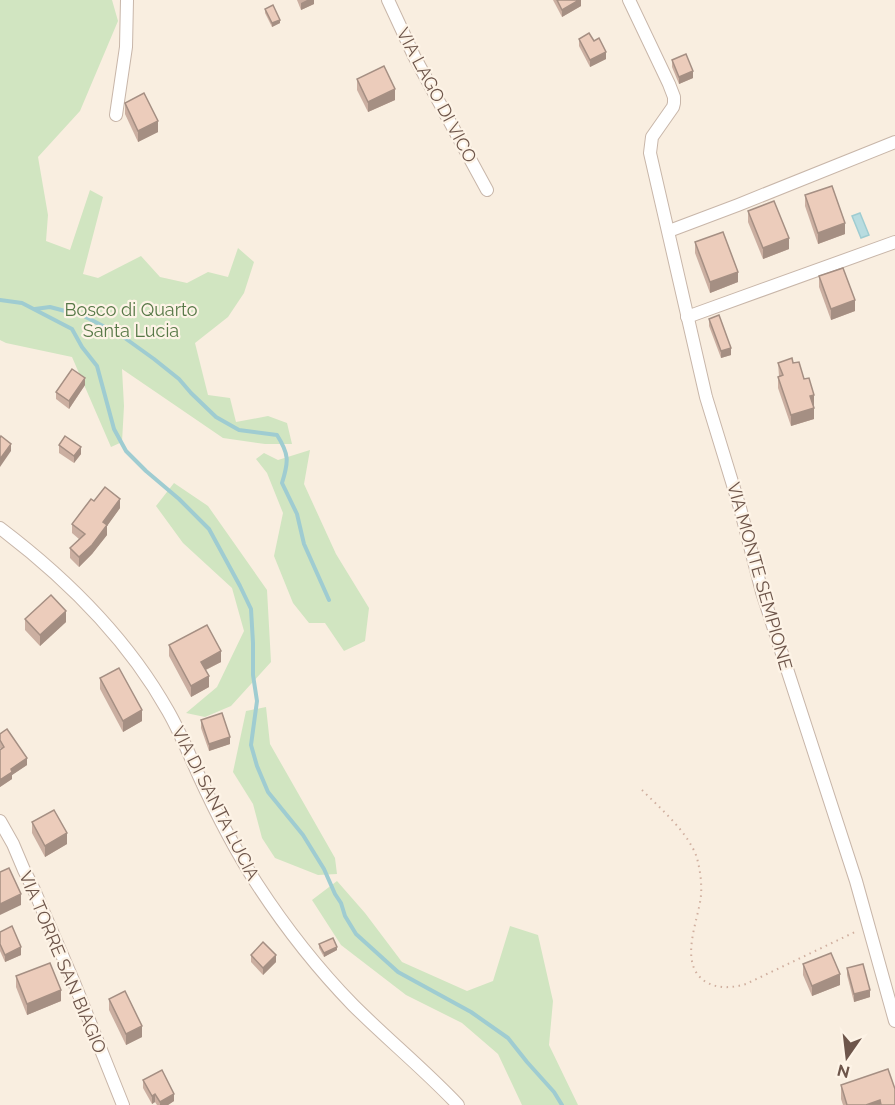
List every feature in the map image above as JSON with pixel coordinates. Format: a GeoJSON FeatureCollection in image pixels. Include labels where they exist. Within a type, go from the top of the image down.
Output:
{"type":"FeatureCollection","features":[{"type":"Feature","properties":{"kind":"street"},"geometry":{"type":"LineString","coordinates":[[116,115],[126,48],[127,0]]}},
{"type":"Feature","properties":{"kind":"street","name":"VIA LAGO DI VICO"},"geometry":{"type":"LineString","coordinates":[[388,0],[414,56],[487,190]]}},
{"type":"Feature","properties":{"kind":"street","name":"VIA MONTE SEMPIONE"},"geometry":{"type":"LineString","coordinates":[[628,0],[674,97],[672,107],[652,137],[650,153],[706,397],[741,508],[762,592],[831,802],[895,1021]]}},
{"type":"Feature","properties":{"kind":"street"},"geometry":{"type":"LineString","coordinates":[[669,231],[895,142]]}},
{"type":"Feature","properties":{"kind":"street"},"geometry":{"type":"LineString","coordinates":[[687,318],[895,242]]}},
{"type":"Feature","properties":{"kind":"street","name":"VIA DI SANTA LUCIA"},"geometry":{"type":"LineString","coordinates":[[0,528],[63,580],[110,630],[137,665],[172,718],[211,801],[243,861],[305,951],[351,1003],[458,1105]]}},
{"type":"Feature","properties":{"kind":"street","name":"VIA TORRE SAN BIAGIO"},"geometry":{"type":"LineString","coordinates":[[0,821],[34,890],[123,1105]]}},
{"type":"Feature","properties":{"kind":"path"},"geometry":{"type":"LineString","coordinates":[[642,790],[684,835],[697,859],[701,894],[691,957],[695,970],[707,983],[727,987],[746,984],[868,926]]}},
{"type":"Feature","properties":{"kind":"green space","name":"Bosco di Quarto Santa Lucia"},"geometry":{"type":"Polygon","coordinates":[[[0,0],[112,0],[118,21],[80,111],[38,157],[48,215],[46,241],[70,250],[90,190],[103,197],[83,274],[98,278],[141,256],[160,277],[187,283],[208,272],[228,277],[238,248],[254,262],[244,293],[228,317],[195,343],[208,395],[230,398],[236,422],[268,416],[287,423],[292,444],[265,444],[223,438],[122,369],[124,406],[122,442],[111,447],[72,357],[0,340],[0,0]]]}},
{"type":"Feature","properties":{"kind":"green space"},"geometry":{"type":"Polygon","coordinates":[[[310,450],[304,484],[336,554],[369,608],[365,641],[344,651],[325,623],[309,623],[293,603],[274,556],[283,513],[267,473],[256,459],[264,453],[278,460],[310,450]]]}},
{"type":"Feature","properties":{"kind":"green space"},"geometry":{"type":"Polygon","coordinates":[[[174,483],[208,506],[267,590],[271,662],[231,706],[205,717],[186,713],[217,687],[244,631],[232,588],[183,543],[156,506],[174,483]]]}},
{"type":"Feature","properties":{"kind":"green space"},"geometry":{"type":"Polygon","coordinates":[[[266,707],[270,744],[335,858],[337,874],[318,875],[275,858],[262,838],[253,804],[233,772],[246,711],[266,707]]]}},
{"type":"Feature","properties":{"kind":"green space"},"geometry":{"type":"Polygon","coordinates":[[[337,881],[365,913],[402,962],[467,991],[493,981],[510,926],[538,935],[553,1001],[549,1045],[578,1105],[522,1105],[498,1054],[462,1023],[406,995],[341,945],[312,900],[337,881]]]}},
{"type":"Feature","properties":{"kind":"water"},"geometry":{"type":"Polygon","coordinates":[[[860,213],[869,235],[861,238],[852,216],[860,213]]]}},
{"type":"Feature","properties":{"kind":"building"},"geometry":{"type":"Polygon","coordinates":[[[557,0],[579,0],[562,10],[557,0]]]}},
{"type":"Feature","properties":{"kind":"building"},"geometry":{"type":"Polygon","coordinates":[[[273,5],[280,20],[272,23],[265,9],[273,5]]]}},
{"type":"Feature","properties":{"kind":"building"},"geometry":{"type":"Polygon","coordinates":[[[589,33],[594,41],[599,38],[606,52],[590,60],[579,39],[589,33]]]}},
{"type":"Feature","properties":{"kind":"building"},"geometry":{"type":"Polygon","coordinates":[[[686,54],[693,71],[679,77],[672,60],[686,54]]]}},
{"type":"Feature","properties":{"kind":"building"},"geometry":{"type":"Polygon","coordinates":[[[384,66],[395,89],[368,102],[357,79],[384,66]]]}},
{"type":"Feature","properties":{"kind":"building"},"geometry":{"type":"Polygon","coordinates":[[[144,93],[158,121],[138,131],[125,103],[144,93]]]}},
{"type":"Feature","properties":{"kind":"building"},"geometry":{"type":"Polygon","coordinates":[[[832,186],[845,223],[818,233],[805,195],[832,186]]]}},
{"type":"Feature","properties":{"kind":"building"},"geometry":{"type":"Polygon","coordinates":[[[774,201],[789,238],[763,248],[748,211],[774,201]]]}},
{"type":"Feature","properties":{"kind":"building"},"geometry":{"type":"Polygon","coordinates":[[[723,232],[738,272],[710,282],[695,242],[723,232]]]}},
{"type":"Feature","properties":{"kind":"building"},"geometry":{"type":"Polygon","coordinates":[[[843,268],[855,300],[831,309],[819,276],[843,268]]]}},
{"type":"Feature","properties":{"kind":"building"},"geometry":{"type":"Polygon","coordinates":[[[719,315],[731,348],[721,351],[709,319],[719,315]]]}},
{"type":"Feature","properties":{"kind":"building"},"geometry":{"type":"Polygon","coordinates":[[[792,358],[793,363],[799,362],[804,379],[809,378],[814,395],[810,396],[814,408],[791,415],[778,377],[783,375],[778,363],[792,358]]]}},
{"type":"Feature","properties":{"kind":"building"},"geometry":{"type":"Polygon","coordinates":[[[72,369],[85,378],[69,401],[56,392],[72,369]]]}},
{"type":"Feature","properties":{"kind":"building"},"geometry":{"type":"Polygon","coordinates":[[[1,436],[11,444],[0,459],[0,438],[1,436]]]}},
{"type":"Feature","properties":{"kind":"building"},"geometry":{"type":"Polygon","coordinates":[[[65,436],[81,447],[74,456],[59,445],[65,436]]]}},
{"type":"Feature","properties":{"kind":"building"},"geometry":{"type":"Polygon","coordinates":[[[105,487],[120,499],[103,522],[107,525],[92,545],[79,557],[70,548],[85,534],[72,524],[91,499],[94,501],[105,487]]]}},
{"type":"Feature","properties":{"kind":"building"},"geometry":{"type":"Polygon","coordinates":[[[51,595],[66,611],[40,635],[25,619],[51,595]]]}},
{"type":"Feature","properties":{"kind":"building"},"geometry":{"type":"Polygon","coordinates":[[[207,625],[221,651],[201,662],[209,676],[191,686],[169,645],[207,625]]]}},
{"type":"Feature","properties":{"kind":"building"},"geometry":{"type":"Polygon","coordinates":[[[119,668],[142,710],[123,721],[100,678],[119,668]]]}},
{"type":"Feature","properties":{"kind":"building"},"geometry":{"type":"Polygon","coordinates":[[[222,713],[230,737],[209,744],[201,720],[222,713]]]}},
{"type":"Feature","properties":{"kind":"building"},"geometry":{"type":"Polygon","coordinates":[[[7,729],[27,758],[0,780],[0,750],[4,747],[0,734],[7,729]]]}},
{"type":"Feature","properties":{"kind":"building"},"geometry":{"type":"Polygon","coordinates":[[[54,810],[67,833],[45,846],[32,822],[54,810]]]}},
{"type":"Feature","properties":{"kind":"building"},"geometry":{"type":"Polygon","coordinates":[[[9,868],[21,894],[0,904],[0,872],[9,868]]]}},
{"type":"Feature","properties":{"kind":"building"},"geometry":{"type":"Polygon","coordinates":[[[12,926],[21,947],[5,955],[0,944],[0,932],[12,926]]]}},
{"type":"Feature","properties":{"kind":"building"},"geometry":{"type":"Polygon","coordinates":[[[333,938],[337,947],[324,953],[319,944],[333,938]]]}},
{"type":"Feature","properties":{"kind":"building"},"geometry":{"type":"Polygon","coordinates":[[[263,942],[276,955],[263,968],[251,955],[263,942]]]}},
{"type":"Feature","properties":{"kind":"building"},"geometry":{"type":"Polygon","coordinates":[[[831,953],[840,974],[812,986],[803,964],[831,953]]]}},
{"type":"Feature","properties":{"kind":"building"},"geometry":{"type":"Polygon","coordinates":[[[50,963],[61,990],[27,1004],[16,976],[50,963]]]}},
{"type":"Feature","properties":{"kind":"building"},"geometry":{"type":"Polygon","coordinates":[[[863,964],[870,990],[854,994],[847,968],[863,964]]]}},
{"type":"Feature","properties":{"kind":"building"},"geometry":{"type":"Polygon","coordinates":[[[125,991],[142,1026],[126,1034],[109,999],[125,991]]]}},
{"type":"Feature","properties":{"kind":"building"},"geometry":{"type":"Polygon","coordinates":[[[888,1069],[895,1089],[895,1105],[881,1105],[880,1100],[866,1105],[847,1105],[841,1085],[888,1069]]]}},
{"type":"Feature","properties":{"kind":"building"},"geometry":{"type":"Polygon","coordinates":[[[162,1070],[174,1094],[160,1102],[155,1094],[152,1096],[143,1080],[162,1070]]]}},
{"type":"Feature","properties":{"kind":"waterway"},"geometry":{"type":"LineString","coordinates":[[0,300],[22,303],[72,329],[97,366],[114,429],[126,451],[209,529],[251,609],[253,675],[257,701],[251,745],[257,766],[268,792],[303,835],[324,869],[345,916],[356,934],[398,972],[471,1012],[508,1038],[554,1092],[562,1105]]}},
{"type":"Feature","properties":{"kind":"waterway"},"geometry":{"type":"LineString","coordinates":[[35,309],[50,307],[84,316],[122,336],[154,359],[179,379],[216,417],[239,430],[277,435],[287,458],[282,483],[297,514],[304,544],[329,600]]}}]}
